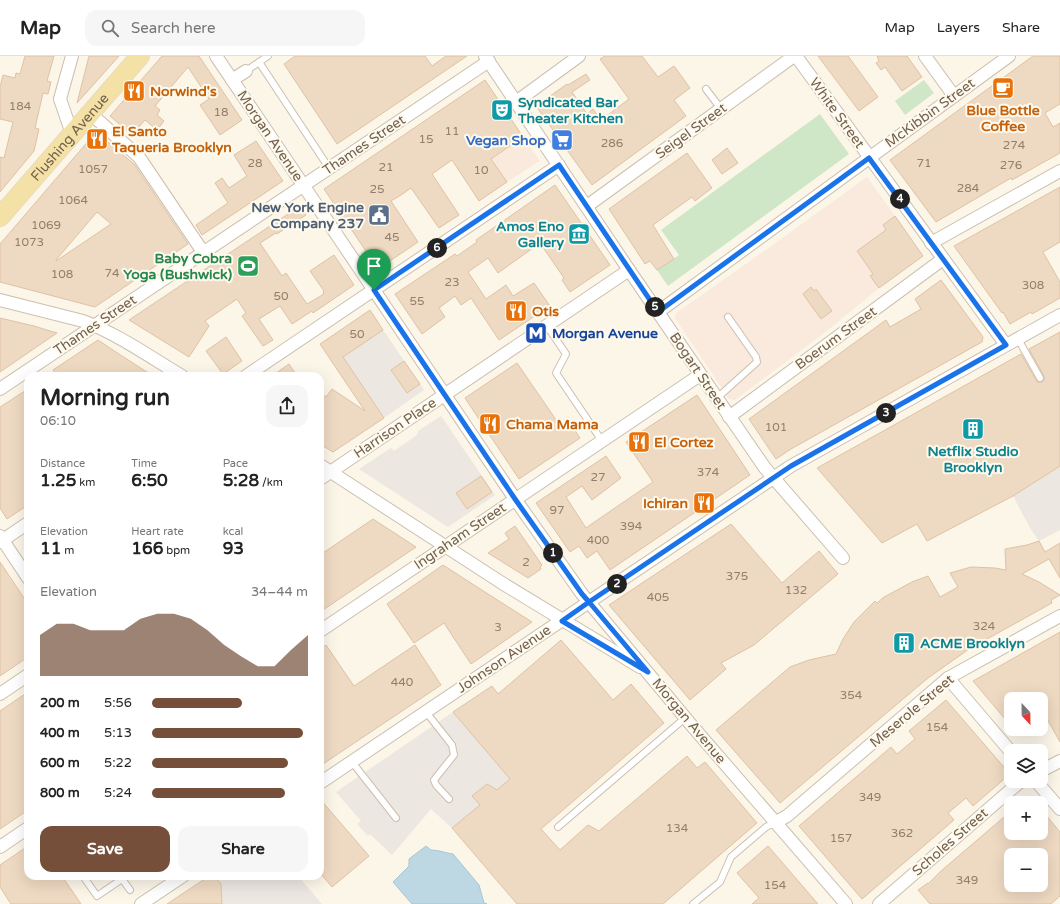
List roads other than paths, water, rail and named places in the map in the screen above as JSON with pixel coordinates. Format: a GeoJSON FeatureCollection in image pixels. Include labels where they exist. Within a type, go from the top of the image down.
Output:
{"type":"FeatureCollection","features":[{"type":"Feature","properties":{"kind":"main road","name":"Flushing Avenue"},"geometry":{"type":"LineString","coordinates":[[0,217],[140,56]]}},
{"type":"Feature","properties":{"kind":"street"},"geometry":{"type":"LineString","coordinates":[[72,56],[60,99],[72,134]]}},
{"type":"Feature","properties":{"kind":"street","name":"Morgan Avenue"},"geometry":{"type":"LineString","coordinates":[[216,56],[515,499],[582,594],[685,718],[846,904]]}},
{"type":"Feature","properties":{"kind":"street"},"geometry":{"type":"LineString","coordinates":[[516,102],[579,56]]}},
{"type":"Feature","properties":{"kind":"street","name":"Seigel Street"},"geometry":{"type":"LineString","coordinates":[[587,206],[795,56]]}},
{"type":"Feature","properties":{"kind":"street","name":"White Street"},"geometry":{"type":"LineString","coordinates":[[795,56],[1006,345]]}},
{"type":"Feature","properties":{"kind":"street"},"geometry":{"type":"LineString","coordinates":[[925,56],[954,96]]}},
{"type":"Feature","properties":{"kind":"street","name":"McKibbin Street"},"geometry":{"type":"LineString","coordinates":[[658,312],[1009,56]]}},
{"type":"Feature","properties":{"kind":"street","name":"Bogart Street"},"geometry":{"type":"LineString","coordinates":[[487,59],[700,375],[765,468],[843,558]]}},
{"type":"Feature","properties":{"kind":"street","name":"Thames Street"},"geometry":{"type":"LineString","coordinates":[[25,372],[304,185],[487,59]]}},
{"type":"Feature","properties":{"kind":"street"},"geometry":{"type":"LineString","coordinates":[[232,80],[246,71]]}},
{"type":"Feature","properties":{"kind":"street"},"geometry":{"type":"LineString","coordinates":[[90,113],[139,157],[203,252]]}},
{"type":"Feature","properties":{"kind":"street"},"geometry":{"type":"LineString","coordinates":[[252,372],[559,165]]}},
{"type":"Feature","properties":{"kind":"street"},"geometry":{"type":"LineString","coordinates":[[931,242],[1060,171]]}},
{"type":"Feature","properties":{"kind":"street","name":"Boerum Street"},"geometry":{"type":"LineString","coordinates":[[729,417],[943,259]]}},
{"type":"Feature","properties":{"kind":"street","name":"Harrison Place"},"geometry":{"type":"LineString","coordinates":[[325,468],[444,394],[629,270]]}},
{"type":"Feature","properties":{"kind":"street"},"geometry":{"type":"LineString","coordinates":[[0,300],[95,325],[110,332],[175,372]]}},
{"type":"Feature","properties":{"kind":"street","name":"Johnson Avenue"},"geometry":{"type":"LineString","coordinates":[[324,780],[791,466],[1060,315]]}},
{"type":"Feature","properties":{"kind":"street","name":"Thames Street"},"geometry":{"type":"LineString","coordinates":[[0,389],[24,373]]}},
{"type":"Feature","properties":{"kind":"street","name":"Ingraham Street"},"geometry":{"type":"LineString","coordinates":[[324,628],[700,375]]}},
{"type":"Feature","properties":{"kind":"street"},"geometry":{"type":"LineString","coordinates":[[325,468],[562,621],[648,672]]}},
{"type":"Feature","properties":{"kind":"street"},"geometry":{"type":"LineString","coordinates":[[24,525],[1,539],[24,572]]}},
{"type":"Feature","properties":{"kind":"street","name":"Meserole Street"},"geometry":{"type":"LineString","coordinates":[[776,822],[788,816],[948,678],[1060,616]]}},
{"type":"Feature","properties":{"kind":"street"},"geometry":{"type":"LineString","coordinates":[[0,694],[24,678]]}},
{"type":"Feature","properties":{"kind":"street"},"geometry":{"type":"LineString","coordinates":[[948,678],[1004,744]]}},
{"type":"Feature","properties":{"kind":"street"},"geometry":{"type":"LineString","coordinates":[[1048,767],[1060,761]]}},
{"type":"Feature","properties":{"kind":"street","name":"Scholes Street"},"geometry":{"type":"LineString","coordinates":[[879,904],[1013,788]]}},
{"type":"Feature","properties":{"kind":"street"},"geometry":{"type":"LineString","coordinates":[[1042,788],[1060,809]]}},
{"type":"Feature","properties":{"kind":"street"},"geometry":{"type":"LineString","coordinates":[[0,847],[24,831]]}},
{"type":"Feature","properties":{"kind":"street"},"geometry":{"type":"LineString","coordinates":[[141,904],[177,880]]}},
{"type":"Feature","properties":{"kind":"lane"},"geometry":{"type":"LineString","coordinates":[[246,71],[268,56]]}},
{"type":"Feature","properties":{"kind":"lane"},"geometry":{"type":"LineString","coordinates":[[259,62],[329,168]]}},
{"type":"Feature","properties":{"kind":"lane"},"geometry":{"type":"LineString","coordinates":[[706,89],[721,109]]}},
{"type":"Feature","properties":{"kind":"lane"},"geometry":{"type":"LineString","coordinates":[[717,398],[757,362],[756,357],[728,317]]}},
{"type":"Feature","properties":{"kind":"lane"},"geometry":{"type":"LineString","coordinates":[[547,326],[566,354],[556,373],[602,441]]}},
{"type":"Feature","properties":{"kind":"lane"},"geometry":{"type":"LineString","coordinates":[[1018,339],[1040,378]]}},
{"type":"Feature","properties":{"kind":"lane"},"geometry":{"type":"LineString","coordinates":[[426,712],[452,745],[454,755],[434,780],[436,785],[449,800]]}},
{"type":"Feature","properties":{"kind":"lane"},"geometry":{"type":"LineString","coordinates":[[558,827],[685,718]]}},
{"type":"Feature","properties":{"kind":"lane"},"geometry":{"type":"LineString","coordinates":[[352,762],[396,818]]}},
{"type":"Feature","properties":{"kind":"lane"},"geometry":{"type":"LineString","coordinates":[[694,904],[720,882],[731,857],[766,827],[776,822]]}},
{"type":"Feature","properties":{"kind":"lane"},"geometry":{"type":"LineString","coordinates":[[86,880],[97,896],[118,880]]}},
{"type":"Feature","properties":{"kind":"lane"},"geometry":{"type":"LineString","coordinates":[[122,880],[130,890]]}},
{"type":"Feature","properties":{"kind":"water"},"geometry":{"type":"Polygon","coordinates":[[[426,846],[431,850],[453,854],[479,885],[484,903],[487,904],[412,904],[393,882],[409,866],[409,859],[426,846]]]}},
{"type":"Feature","properties":{"kind":"place","name":"Blue Bottle Coffee"},"geometry":{"type":"Point","coordinates":[1003,88]}},
{"type":"Feature","properties":{"kind":"place","name":"Norwind's"},"geometry":{"type":"Point","coordinates":[134,91]}},
{"type":"Feature","properties":{"kind":"place","name":"Syndicated Bar Theater Kitchen"},"geometry":{"type":"Point","coordinates":[502,110]}},
{"type":"Feature","properties":{"kind":"place","name":"El Santo Taqueria Brooklyn"},"geometry":{"type":"Point","coordinates":[97,139]}},
{"type":"Feature","properties":{"kind":"place","name":"Vegan Shop"},"geometry":{"type":"Point","coordinates":[562,140]}},
{"type":"Feature","properties":{"kind":"place","name":"New York Engine Company 237"},"geometry":{"type":"Point","coordinates":[379,215]}},
{"type":"Feature","properties":{"kind":"place","name":"Amos Eno Gallery"},"geometry":{"type":"Point","coordinates":[579,234]}},
{"type":"Feature","properties":{"kind":"place","name":"Baby Cobra Yoga (Bushwick)"},"geometry":{"type":"Point","coordinates":[248,266]}},
{"type":"Feature","properties":{"kind":"place","name":"Otis"},"geometry":{"type":"Point","coordinates":[516,311]}},
{"type":"Feature","properties":{"kind":"place","name":"Morgan Avenue"},"geometry":{"type":"Point","coordinates":[536,333]}},
{"type":"Feature","properties":{"kind":"place","name":"Chama Mama"},"geometry":{"type":"Point","coordinates":[490,424]}},
{"type":"Feature","properties":{"kind":"place","name":"Netflix Studio Brooklyn"},"geometry":{"type":"Point","coordinates":[973,429]}},
{"type":"Feature","properties":{"kind":"place","name":"El Cortez"},"geometry":{"type":"Point","coordinates":[639,442]}},
{"type":"Feature","properties":{"kind":"place","name":"Ichiran"},"geometry":{"type":"Point","coordinates":[704,503]}},
{"type":"Feature","properties":{"kind":"place","name":"ACME Brooklyn"},"geometry":{"type":"Point","coordinates":[904,643]}}]}
